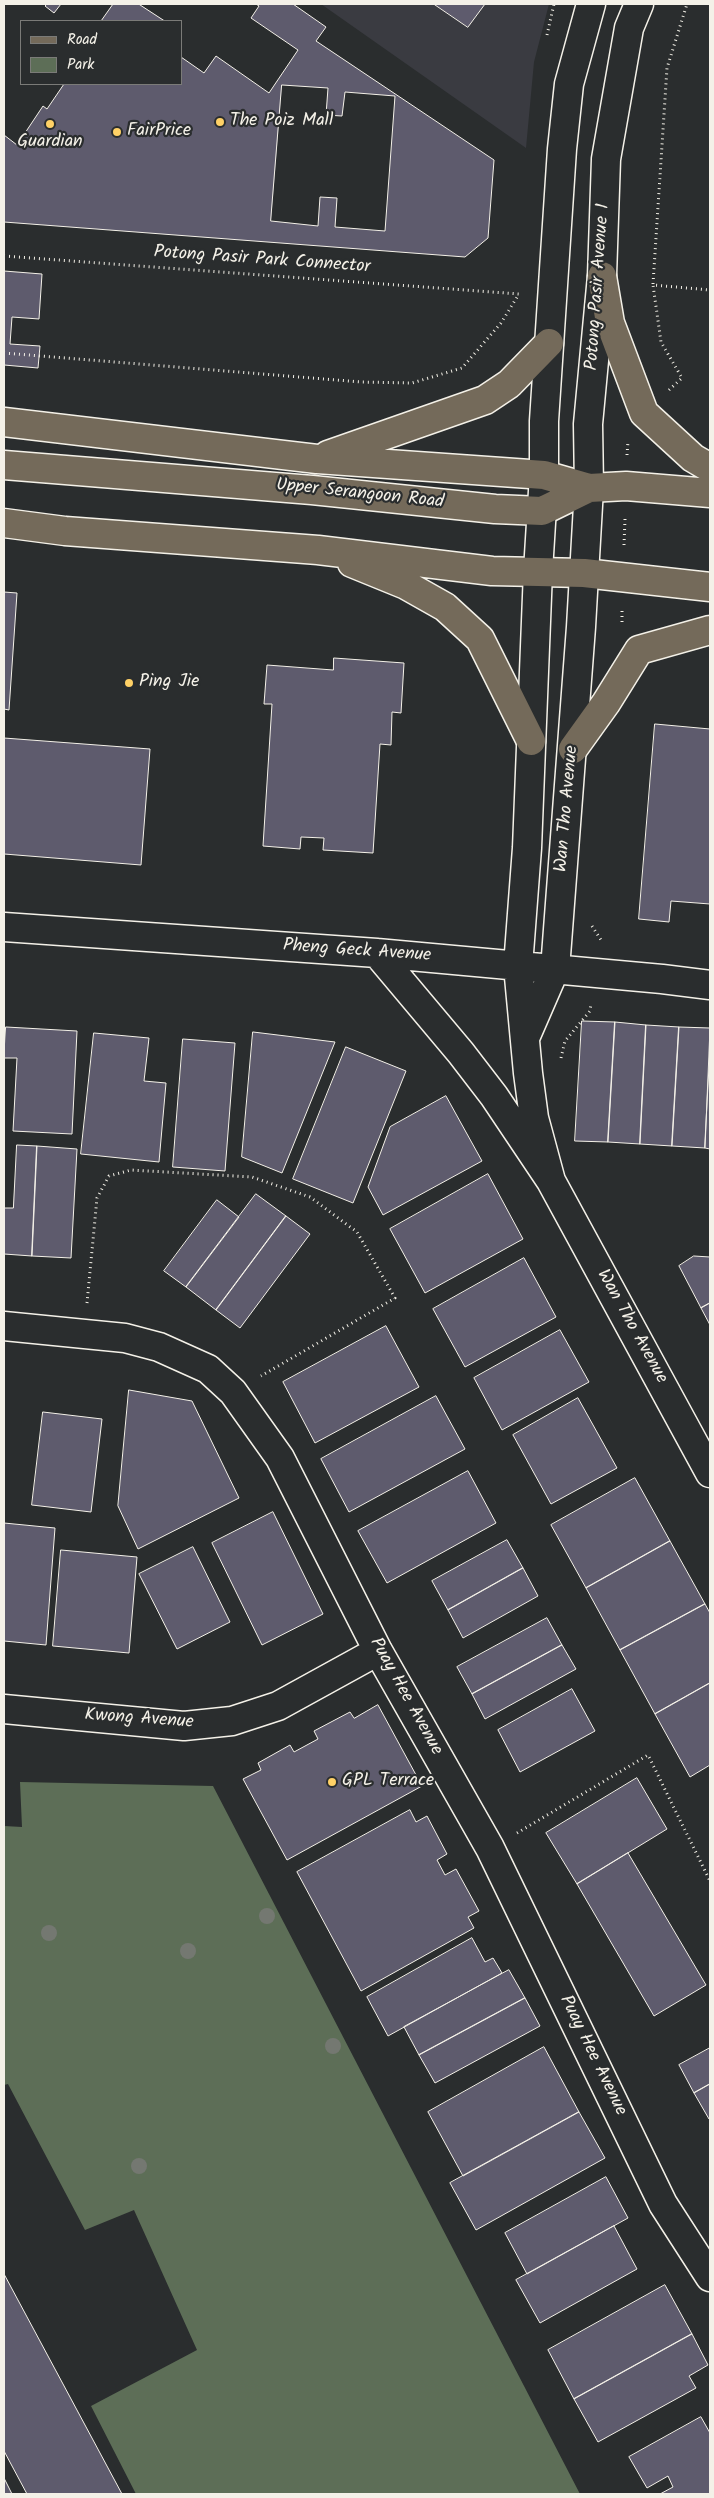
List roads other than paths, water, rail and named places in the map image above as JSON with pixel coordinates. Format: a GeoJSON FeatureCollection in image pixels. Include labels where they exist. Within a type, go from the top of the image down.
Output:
{"type":"FeatureCollection","features":[{"type":"Feature","properties":{"kind":"main road"},"geometry":{"type":"LineString","coordinates":[[602,276],[610,323],[644,412],[693,458],[710,468]]}},
{"type":"Feature","properties":{"kind":"main road"},"geometry":{"type":"LineString","coordinates":[[318,459],[485,400],[516,377],[550,343]]}},
{"type":"Feature","properties":{"kind":"main road"},"geometry":{"type":"LineString","coordinates":[[4,422],[318,459],[544,475],[589,488]]}},
{"type":"Feature","properties":{"kind":"main road","name":"Upper Serangoon Road"},"geometry":{"type":"LineString","coordinates":[[4,466],[312,490],[495,509],[542,511],[589,488],[626,486],[710,493]]}},
{"type":"Feature","properties":{"kind":"main road"},"geometry":{"type":"LineString","coordinates":[[4,523],[65,531],[318,550],[492,571],[584,573],[710,587]]}},
{"type":"Feature","properties":{"kind":"main road"},"geometry":{"type":"LineString","coordinates":[[4,530],[65,531]]}},
{"type":"Feature","properties":{"kind":"main road"},"geometry":{"type":"LineString","coordinates":[[318,550],[406,585],[445,607],[480,639],[531,740]]}},
{"type":"Feature","properties":{"kind":"main road"},"geometry":{"type":"LineString","coordinates":[[573,749],[606,703],[639,650],[710,630]]}},
{"type":"Feature","properties":{"kind":"street"},"geometry":{"type":"LineString","coordinates":[[538,571],[544,475],[544,421],[562,148],[569,84],[591,4]]}},
{"type":"Feature","properties":{"kind":"street","name":"Potong Pasir Avenue 1"},"geometry":{"type":"LineString","coordinates":[[584,573],[589,488],[588,424],[602,276],[606,159],[629,28],[639,4]]}},
{"type":"Feature","properties":{"kind":"street","name":"Wan Tho Avenue"},"geometry":{"type":"LineString","coordinates":[[538,571],[527,848],[518,966],[534,1118],[551,1181]]}},
{"type":"Feature","properties":{"kind":"street","name":"Wan Tho Avenue"},"geometry":{"type":"LineString","coordinates":[[525,1039],[555,969],[573,749],[584,573]]}},
{"type":"Feature","properties":{"kind":"street","name":"Pheng Geck Avenue"},"geometry":{"type":"LineString","coordinates":[[4,927],[377,953],[710,985]]}},
{"type":"Feature","properties":{"kind":"street","name":"Wan Tho Avenue"},"geometry":{"type":"LineString","coordinates":[[377,953],[472,1067],[551,1181],[710,1473]]}},
{"type":"Feature","properties":{"kind":"street","name":"Puay Hee Avenue"},"geometry":{"type":"LineString","coordinates":[[4,1326],[125,1338],[159,1347],[208,1369],[233,1392],[280,1458],[378,1651],[490,1848],[663,2204],[710,2277]]}},
{"type":"Feature","properties":{"kind":"street","name":"Kwong Avenue"},"geometry":{"type":"LineString","coordinates":[[4,1709],[184,1726],[232,1721],[278,1706],[378,1651]]}},
{"type":"Feature","properties":{"kind":"place","name":"The Poiz Mall"},"geometry":{"type":"Point","coordinates":[220,122]}},
{"type":"Feature","properties":{"kind":"place","name":"Guardian"},"geometry":{"type":"Point","coordinates":[50,124]}},
{"type":"Feature","properties":{"kind":"place","name":"FairPrice"},"geometry":{"type":"Point","coordinates":[117,132]}},
{"type":"Feature","properties":{"kind":"place","name":"Ping Jie"},"geometry":{"type":"Point","coordinates":[129,683]}},
{"type":"Feature","properties":{"kind":"place","name":"GPL Terrace"},"geometry":{"type":"Point","coordinates":[332,1782]}}]}
